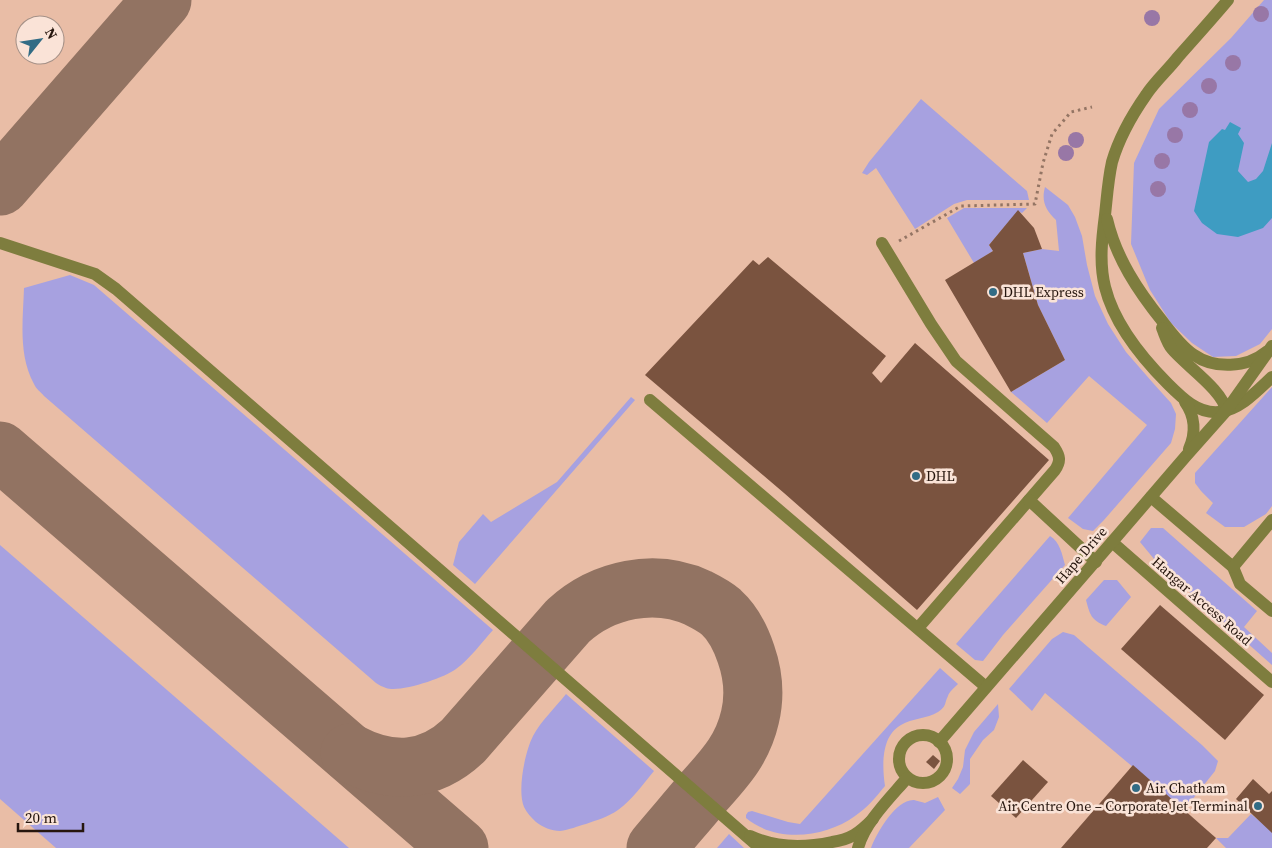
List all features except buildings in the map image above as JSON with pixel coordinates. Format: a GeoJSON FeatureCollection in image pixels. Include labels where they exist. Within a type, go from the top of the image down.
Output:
{"type":"FeatureCollection","features":[{"type":"Feature","properties":{"kind":"street"},"geometry":{"type":"LineString","coordinates":[[1150,306],[1172,348],[1220,396],[1226,411],[1217,412],[1198,409],[1180,396],[1136,349],[1111,304],[1105,287],[1102,271],[1102,241],[1112,162],[1131,118],[1147,93],[1228,0]]}},
{"type":"Feature","properties":{"kind":"street"},"geometry":{"type":"LineString","coordinates":[[1105,212],[1110,233],[1127,271],[1150,306],[1172,334],[1193,355],[1203,360],[1223,364],[1243,363],[1264,354],[1271,348]]}},
{"type":"Feature","properties":{"kind":"street"},"geometry":{"type":"LineString","coordinates":[[0,243],[95,274],[116,289],[760,848]]}},
{"type":"Feature","properties":{"kind":"street"},"geometry":{"type":"LineString","coordinates":[[884,246],[931,324],[956,361],[1054,447],[1060,459],[1059,464],[1029,500],[918,628]]}},
{"type":"Feature","properties":{"kind":"street","name":"Hape Drive"},"geometry":{"type":"LineString","coordinates":[[939,742],[1226,411],[1271,348]]}},
{"type":"Feature","properties":{"kind":"street","name":"Hape Drive"},"geometry":{"type":"LineString","coordinates":[[1226,411],[1244,402],[1272,377]]}},
{"type":"Feature","properties":{"kind":"street"},"geometry":{"type":"LineString","coordinates":[[1180,396],[1191,413],[1193,421],[1193,439],[1186,456]]}},
{"type":"Feature","properties":{"kind":"street"},"geometry":{"type":"LineString","coordinates":[[650,400],[986,687]]}},
{"type":"Feature","properties":{"kind":"street"},"geometry":{"type":"LineString","coordinates":[[1151,497],[1233,567],[1240,584],[1272,611]]}},
{"type":"Feature","properties":{"kind":"street"},"geometry":{"type":"LineString","coordinates":[[1029,500],[1096,562]]}},
{"type":"Feature","properties":{"kind":"street"},"geometry":{"type":"LineString","coordinates":[[1233,567],[1272,520]]}},
{"type":"Feature","properties":{"kind":"street","name":"Hangar Access Road"},"geometry":{"type":"LineString","coordinates":[[1112,542],[1272,682]]}},
{"type":"Feature","properties":{"kind":"street"},"geometry":{"type":"LineString","coordinates":[[925,735],[939,742],[946,754],[947,762],[941,775],[935,780],[921,783],[908,778],[902,772],[898,757],[900,750],[911,738],[925,735]]}},
{"type":"Feature","properties":{"kind":"street"},"geometry":{"type":"LineString","coordinates":[[858,848],[864,832],[908,778]]}},
{"type":"Feature","properties":{"kind":"street"},"geometry":{"type":"LineString","coordinates":[[741,831],[769,843],[793,847],[812,846],[843,840],[854,835],[873,820]]}},
{"type":"Feature","properties":{"kind":"path"},"geometry":{"type":"LineString","coordinates":[[884,246],[961,206],[1035,204],[1043,163],[1052,134],[1071,112],[1092,107]]}},
{"type":"Feature","properties":{"kind":"shaded area"},"geometry":{"type":"Polygon","coordinates":[[[1264,0],[1272,0],[1272,329],[1260,344],[1236,356],[1213,357],[1192,343],[1171,323],[1150,290],[1131,244],[1134,163],[1159,109],[1231,38],[1264,0]]]}},
{"type":"Feature","properties":{"kind":"shaded area"},"geometry":{"type":"Polygon","coordinates":[[[921,99],[1027,191],[1029,200],[967,200],[954,204],[915,229],[876,168],[867,175],[862,173],[921,99]]]}},
{"type":"Feature","properties":{"kind":"shaded area"},"geometry":{"type":"Polygon","coordinates":[[[1045,187],[1068,205],[1075,217],[1082,236],[1095,296],[1108,324],[1126,352],[1171,403],[1176,414],[1175,429],[1171,443],[1093,531],[1083,529],[1068,518],[1147,425],[1089,376],[1047,423],[1011,392],[1065,360],[1038,305],[1023,253],[1042,249],[1059,251],[1056,220],[1047,209],[1044,201],[1045,187]]]}},
{"type":"Feature","properties":{"kind":"shaded area"},"geometry":{"type":"Polygon","coordinates":[[[964,208],[1027,208],[1022,213],[1018,211],[989,245],[993,251],[974,263],[947,218],[964,208]]]}},
{"type":"Feature","properties":{"kind":"shaded area"},"geometry":{"type":"Polygon","coordinates":[[[70,275],[94,285],[493,630],[471,656],[450,673],[422,684],[393,689],[377,684],[44,396],[35,386],[26,361],[23,337],[24,288],[70,275]]]}},
{"type":"Feature","properties":{"kind":"shaded area"},"geometry":{"type":"Polygon","coordinates":[[[1272,387],[1272,506],[1266,514],[1244,527],[1225,527],[1206,513],[1213,503],[1195,483],[1195,473],[1272,387]]]}},
{"type":"Feature","properties":{"kind":"shaded area"},"geometry":{"type":"Polygon","coordinates":[[[631,397],[635,400],[475,584],[453,565],[459,542],[483,514],[491,522],[557,482],[631,397]]]}},
{"type":"Feature","properties":{"kind":"shaded area"},"geometry":{"type":"Polygon","coordinates":[[[1151,528],[1163,528],[1257,611],[1244,627],[1272,653],[1272,665],[1159,565],[1140,542],[1151,528]]]}},
{"type":"Feature","properties":{"kind":"shaded area"},"geometry":{"type":"Polygon","coordinates":[[[1050,536],[1058,545],[1065,565],[1003,635],[983,661],[975,660],[956,644],[1050,536]]]}},
{"type":"Feature","properties":{"kind":"shaded area"},"geometry":{"type":"Polygon","coordinates":[[[0,545],[349,848],[56,848],[0,799],[0,545]]]}},
{"type":"Feature","properties":{"kind":"shaded area"},"geometry":{"type":"Polygon","coordinates":[[[1104,580],[1117,580],[1131,597],[1106,626],[1097,622],[1092,616],[1086,600],[1104,580]]]}},
{"type":"Feature","properties":{"kind":"shaded area"},"geometry":{"type":"Polygon","coordinates":[[[1063,632],[1074,635],[1202,745],[1218,761],[1215,771],[1184,810],[1045,693],[1032,711],[1009,689],[1052,639],[1063,632]]]}},
{"type":"Feature","properties":{"kind":"shaded area"},"geometry":{"type":"Polygon","coordinates":[[[940,668],[958,684],[949,693],[941,710],[929,716],[905,723],[894,730],[884,752],[883,770],[885,786],[859,813],[830,829],[800,835],[771,831],[758,826],[746,818],[748,812],[752,811],[800,824],[940,668]]]}},
{"type":"Feature","properties":{"kind":"shaded area"},"geometry":{"type":"Polygon","coordinates":[[[566,694],[654,771],[633,797],[614,812],[586,824],[560,831],[541,826],[536,822],[524,807],[521,791],[527,751],[533,736],[566,694]]]}},
{"type":"Feature","properties":{"kind":"shaded area"},"geometry":{"type":"Polygon","coordinates":[[[998,704],[999,717],[994,730],[983,740],[970,759],[970,784],[960,794],[952,788],[963,767],[965,750],[974,732],[998,704]]]}},
{"type":"Feature","properties":{"kind":"shaded area"},"geometry":{"type":"Polygon","coordinates":[[[938,797],[945,810],[909,848],[871,848],[882,826],[900,805],[914,800],[925,803],[938,797]]]}},
{"type":"Feature","properties":{"kind":"shaded area"},"geometry":{"type":"Polygon","coordinates":[[[1251,814],[1272,831],[1272,848],[1226,848],[1216,838],[1228,838],[1251,814]]]}},
{"type":"Feature","properties":{"kind":"shaded area"},"geometry":{"type":"Polygon","coordinates":[[[729,834],[744,848],[717,848],[729,834]]]}},
{"type":"Feature","properties":{"kind":"water"},"geometry":{"type":"Polygon","coordinates":[[[1230,122],[1241,128],[1238,134],[1244,143],[1238,171],[1248,182],[1256,179],[1263,171],[1272,143],[1272,218],[1263,228],[1238,237],[1217,234],[1202,223],[1194,211],[1209,142],[1222,129],[1225,130],[1230,122]]]}},
{"type":"Feature","properties":{"kind":"taxiway"},"geometry":{"type":"LineString","coordinates":[[0,186],[162,0]]}},
{"type":"Feature","properties":{"kind":"taxiway"},"geometry":{"type":"LineString","coordinates":[[0,451],[459,848]]}},
{"type":"Feature","properties":{"kind":"taxiway"},"geometry":{"type":"LineString","coordinates":[[350,753],[365,760],[394,767],[409,767],[437,759],[450,752],[463,741],[568,621],[582,610],[613,594],[630,590],[647,588],[682,592],[716,608],[732,626],[742,643],[748,662],[752,677],[752,701],[750,717],[742,741],[736,751],[716,778],[656,848]]}},
{"type":"Feature","properties":{"kind":"place","name":"DHL Express"},"geometry":{"type":"Point","coordinates":[993,292]}},
{"type":"Feature","properties":{"kind":"place","name":"DHL"},"geometry":{"type":"Point","coordinates":[916,476]}},
{"type":"Feature","properties":{"kind":"place","name":"Air Chatham"},"geometry":{"type":"Point","coordinates":[1136,788]}},
{"type":"Feature","properties":{"kind":"place","name":"Air Centre One – Corporate Jet Terminal"},"geometry":{"type":"Point","coordinates":[1258,806]}}]}
